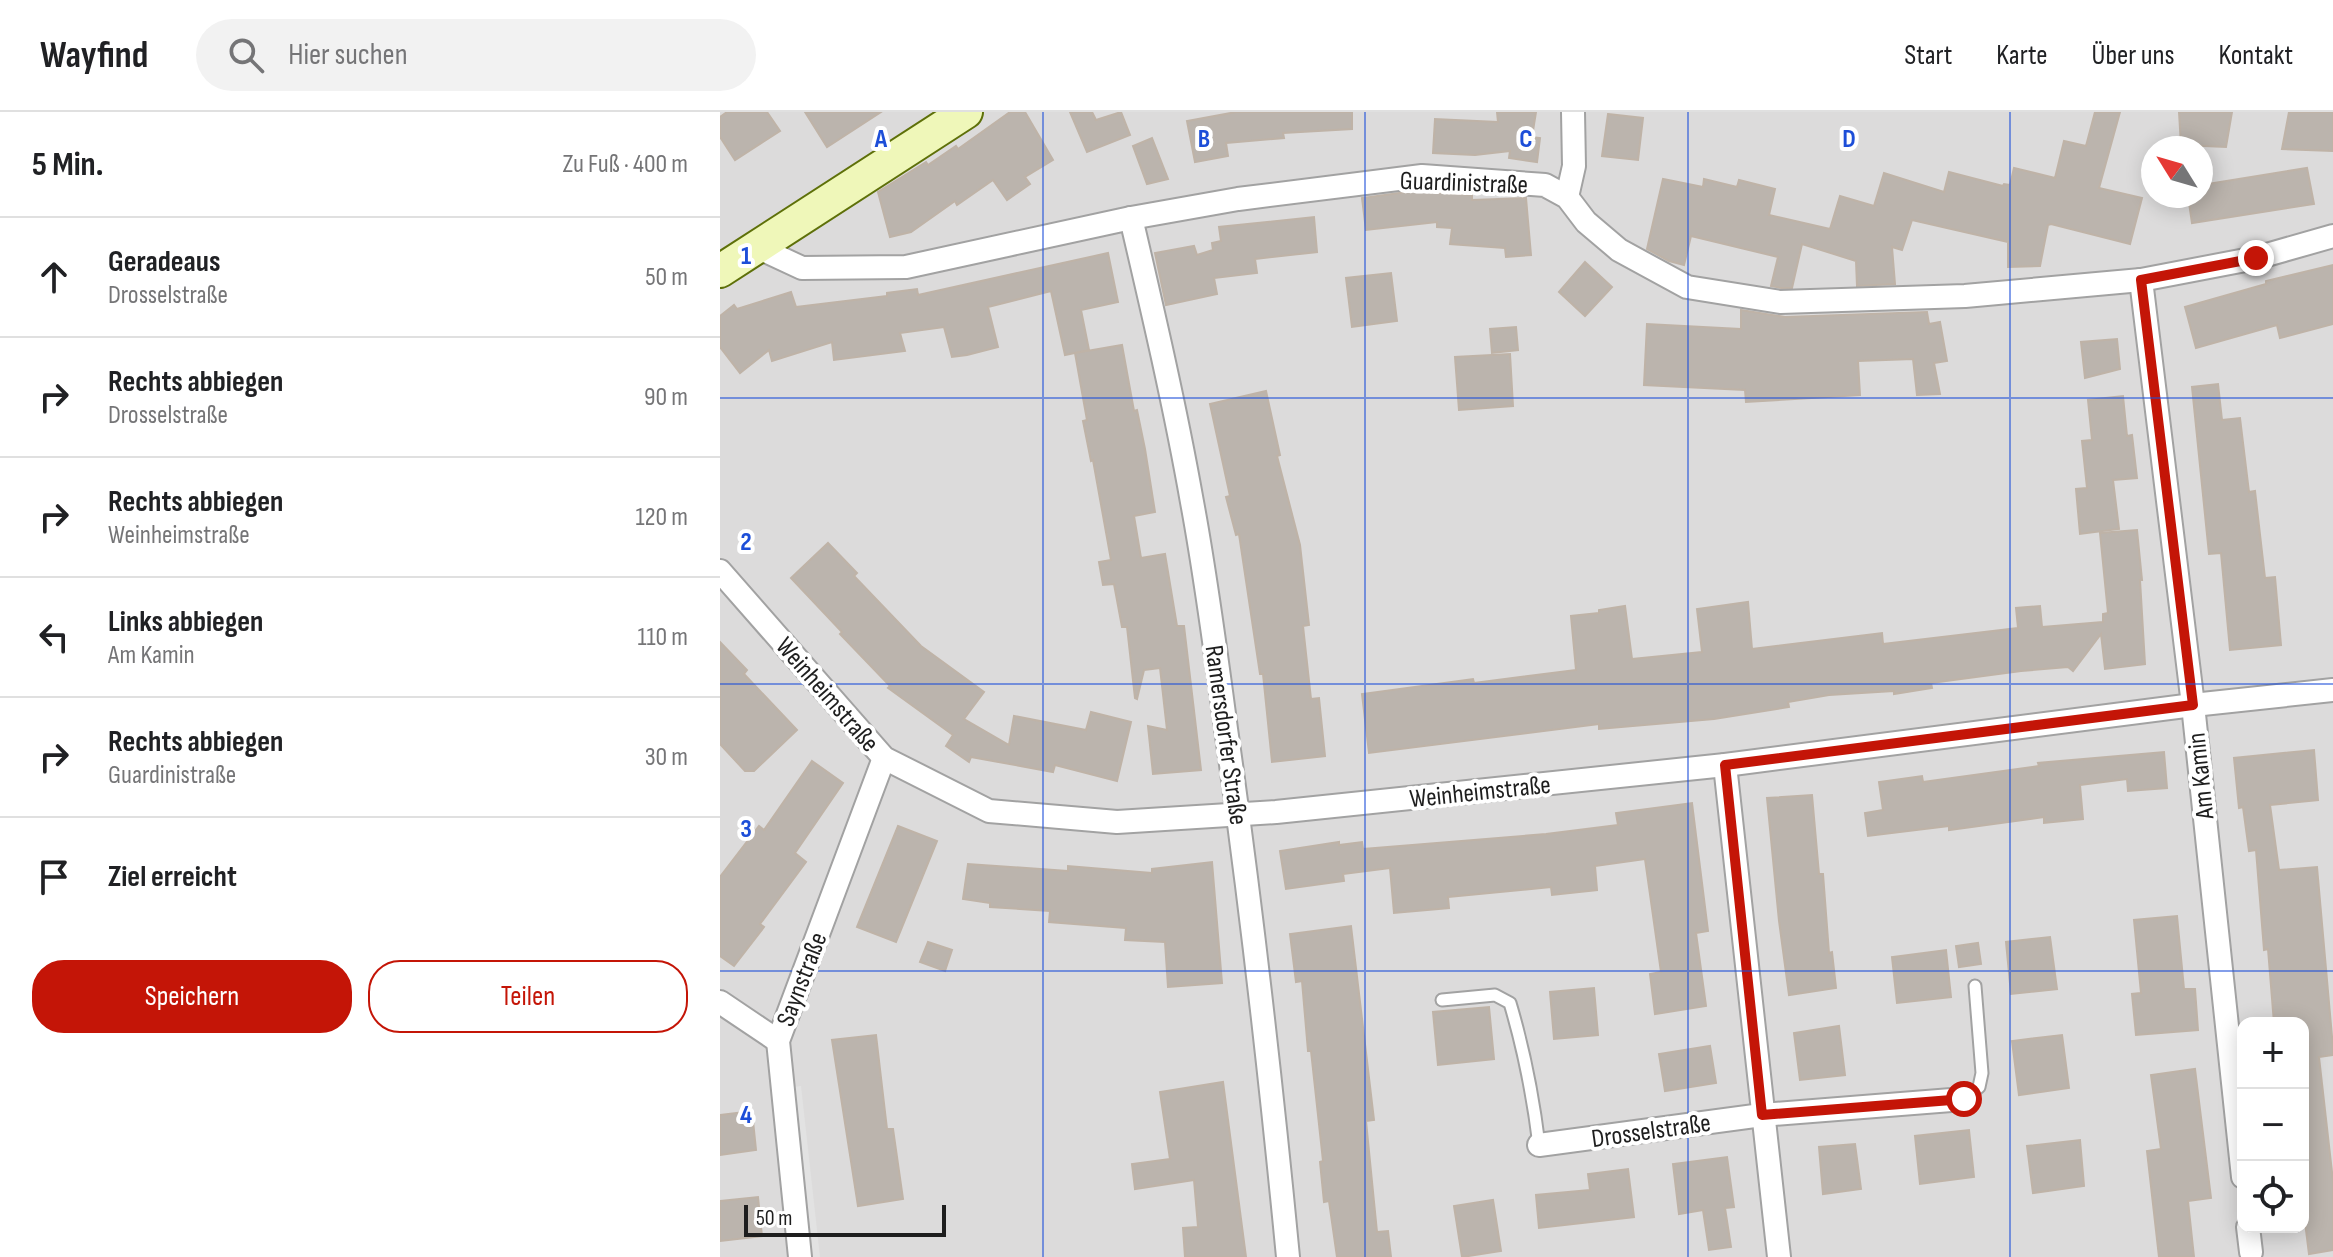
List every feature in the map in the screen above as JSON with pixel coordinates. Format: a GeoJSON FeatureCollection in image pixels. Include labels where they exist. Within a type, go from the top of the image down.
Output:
{"type":"FeatureCollection","features":[{"type":"Feature","properties":{"kind":"street"},"geometry":{"type":"LineString","coordinates":[[720,271],[966,112]]}},
{"type":"Feature","properties":{"kind":"street"},"geometry":{"type":"LineString","coordinates":[[1573,112],[1574,166],[1567,197],[1586,222],[1619,250],[1687,287],[1780,302],[1965,296],[2141,280],[2256,258],[2333,236]]}},
{"type":"Feature","properties":{"kind":"street","name":"Guardinistraße"},"geometry":{"type":"LineString","coordinates":[[757,247],[802,268],[906,267],[1131,218],[1238,199],[1422,176],[1545,185],[1567,197]]}},
{"type":"Feature","properties":{"kind":"street","name":"Ramersdorfer Straße"},"geometry":{"type":"LineString","coordinates":[[1131,218],[1193,504],[1239,812],[1288,1257]]}},
{"type":"Feature","properties":{"kind":"street","name":"Am Kamin"},"geometry":{"type":"LineString","coordinates":[[2141,280],[2193,705],[2241,1161]]}},
{"type":"Feature","properties":{"kind":"street","name":"Weinheimstraße"},"geometry":{"type":"LineString","coordinates":[[720,571],[884,758],[989,811],[1117,822],[1276,812],[1725,765],[2333,690]]}},
{"type":"Feature","properties":{"kind":"street","name":"Saynstraße"},"geometry":{"type":"LineString","coordinates":[[800,1257],[778,1041],[884,758]]}},
{"type":"Feature","properties":{"kind":"street"},"geometry":{"type":"LineString","coordinates":[[1725,765],[1779,1257]]}},
{"type":"Feature","properties":{"kind":"street"},"geometry":{"type":"LineString","coordinates":[[720,1002],[778,1041]]}},
{"type":"Feature","properties":{"kind":"street","name":"Drosselstraße"},"geometry":{"type":"LineString","coordinates":[[1539,1145],[1762,1115],[1964,1099]]}},
{"type":"Feature","properties":{"kind":"street"},"geometry":{"type":"LineString","coordinates":[[2249,1233],[2251,1252]]}},
{"type":"Feature","properties":{"kind":"lane"},"geometry":{"type":"LineString","coordinates":[[1964,1099],[1979,1087],[1982,1073],[1975,986]]}},
{"type":"Feature","properties":{"kind":"lane"},"geometry":{"type":"LineString","coordinates":[[1442,1000],[1495,995],[1510,1003],[1524,1064],[1530,1077],[1539,1145]]}},
{"type":"Feature","properties":{"kind":"shaded area"},"geometry":{"type":"Polygon","coordinates":[[[720,112],[2333,112],[2333,1257],[720,1257],[720,112]]]}},
{"type":"Feature","properties":{"kind":"shaded area"},"geometry":{"type":"Polygon","coordinates":[[[801,1086],[820,1257],[813,1257],[794,1087],[801,1086]]]}},
{"type":"Feature","properties":{"kind":"building"},"geometry":{"type":"Polygon","coordinates":[[[727,112],[767,112],[780,131],[735,160],[720,137],[720,117],[727,112]]]}},
{"type":"Feature","properties":{"kind":"building"},"geometry":{"type":"Polygon","coordinates":[[[805,112],[881,112],[827,147],[805,112]]]}},
{"type":"Feature","properties":{"kind":"building"},"geometry":{"type":"Polygon","coordinates":[[[1010,112],[1025,112],[1053,160],[1025,177],[1030,184],[1007,200],[993,180],[957,205],[955,201],[911,232],[890,237],[878,192],[926,162],[928,165],[956,146],[958,149],[1010,112]]]}},
{"type":"Feature","properties":{"kind":"building"},"geometry":{"type":"Polygon","coordinates":[[[1070,112],[1092,112],[1096,120],[1121,112],[1130,135],[1087,152],[1070,112]]]}},
{"type":"Feature","properties":{"kind":"building"},"geometry":{"type":"Polygon","coordinates":[[[1236,112],[1352,112],[1352,129],[1283,133],[1284,138],[1226,143],[1228,156],[1195,162],[1187,121],[1236,112]]]}},
{"type":"Feature","properties":{"kind":"building"},"geometry":{"type":"Polygon","coordinates":[[[1497,112],[1536,112],[1532,137],[1540,138],[1537,162],[1509,158],[1510,151],[1475,155],[1433,153],[1435,119],[1498,122],[1497,112]]]}},
{"type":"Feature","properties":{"kind":"building"},"geometry":{"type":"Polygon","coordinates":[[[2095,112],[2120,112],[2099,188],[2141,198],[2130,244],[2051,224],[2048,225],[2040,266],[2008,267],[2008,242],[1912,220],[1902,250],[1892,247],[1895,284],[1857,286],[1856,261],[1802,244],[1792,288],[1771,286],[1778,257],[1691,236],[1684,265],[1647,249],[1663,179],[1703,187],[1704,179],[1737,187],[1739,180],[1775,189],[1769,215],[1830,229],[1840,196],[1874,206],[1884,173],[1944,192],[1949,172],[2003,186],[2010,185],[2014,168],[2055,178],[2064,141],[2086,146],[2095,112]]]}},
{"type":"Feature","properties":{"kind":"building"},"geometry":{"type":"Polygon","coordinates":[[[2179,112],[2232,112],[2226,147],[2213,146],[2213,136],[2180,136],[2179,112]]]}},
{"type":"Feature","properties":{"kind":"building"},"geometry":{"type":"Polygon","coordinates":[[[2289,112],[2333,112],[2333,151],[2282,149],[2289,112]]]}},
{"type":"Feature","properties":{"kind":"building"},"geometry":{"type":"Polygon","coordinates":[[[1608,114],[1643,118],[1638,160],[1602,156],[1608,114]]]}},
{"type":"Feature","properties":{"kind":"building"},"geometry":{"type":"Polygon","coordinates":[[[1152,138],[1168,179],[1147,184],[1133,146],[1152,138]]]}},
{"type":"Feature","properties":{"kind":"building"},"geometry":{"type":"Polygon","coordinates":[[[2307,168],[2314,204],[2192,223],[2190,208],[2213,208],[2213,183],[2307,168]]]}},
{"type":"Feature","properties":{"kind":"building"},"geometry":{"type":"Polygon","coordinates":[[[1414,191],[1472,195],[1472,200],[1526,198],[1531,255],[1506,257],[1505,248],[1450,244],[1452,228],[1437,227],[1437,222],[1366,230],[1362,198],[1414,191]]]}},
{"type":"Feature","properties":{"kind":"building"},"geometry":{"type":"Polygon","coordinates":[[[1314,217],[1317,252],[1255,259],[1257,273],[1214,278],[1217,294],[1166,305],[1155,253],[1194,246],[1197,255],[1213,250],[1212,243],[1221,241],[1219,227],[1314,217]]]}},
{"type":"Feature","properties":{"kind":"building"},"geometry":{"type":"Polygon","coordinates":[[[1108,253],[1118,302],[1081,310],[1089,350],[1065,355],[1051,291],[988,307],[998,347],[967,355],[952,357],[944,327],[900,333],[905,351],[834,360],[832,342],[772,361],[769,350],[740,373],[720,347],[720,316],[734,305],[737,309],[791,292],[796,307],[887,296],[887,293],[917,289],[918,295],[1108,253]]]}},
{"type":"Feature","properties":{"kind":"building"},"geometry":{"type":"Polygon","coordinates":[[[1585,262],[1612,287],[1585,316],[1559,292],[1585,262]]]}},
{"type":"Feature","properties":{"kind":"building"},"geometry":{"type":"Polygon","coordinates":[[[2333,265],[2333,324],[2280,338],[2277,325],[2196,348],[2185,307],[2266,284],[2266,281],[2333,265]]]}},
{"type":"Feature","properties":{"kind":"building"},"geometry":{"type":"Polygon","coordinates":[[[1391,273],[1397,321],[1352,327],[1346,278],[1391,273]]]}},
{"type":"Feature","properties":{"kind":"building"},"geometry":{"type":"Polygon","coordinates":[[[1741,310],[1785,317],[1927,312],[1929,324],[1940,322],[1947,361],[1934,363],[1940,394],[1917,395],[1913,359],[1858,361],[1860,395],[1746,402],[1745,390],[1644,385],[1647,324],[1741,329],[1741,310]]]}},
{"type":"Feature","properties":{"kind":"building"},"geometry":{"type":"Polygon","coordinates":[[[1516,327],[1518,350],[1492,353],[1490,329],[1516,327]]]}},
{"type":"Feature","properties":{"kind":"building"},"geometry":{"type":"Polygon","coordinates":[[[2117,339],[2120,369],[2085,378],[2081,342],[2117,339]]]}},
{"type":"Feature","properties":{"kind":"building"},"geometry":{"type":"Polygon","coordinates":[[[1122,345],[1134,411],[1137,410],[1145,449],[1155,512],[1134,516],[1141,558],[1165,554],[1177,626],[1184,626],[1201,770],[1153,774],[1148,726],[1167,730],[1160,668],[1144,670],[1135,698],[1127,627],[1122,627],[1114,584],[1103,585],[1099,562],[1111,560],[1083,421],[1087,420],[1075,353],[1122,345]]]}},
{"type":"Feature","properties":{"kind":"building"},"geometry":{"type":"Polygon","coordinates":[[[1510,354],[1513,406],[1459,410],[1455,357],[1510,354]]]}},
{"type":"Feature","properties":{"kind":"building"},"geometry":{"type":"Polygon","coordinates":[[[2218,384],[2222,420],[2240,418],[2249,492],[2255,491],[2265,578],[2275,577],[2281,645],[2230,650],[2221,553],[2209,554],[2192,387],[2218,384]]]}},
{"type":"Feature","properties":{"kind":"building"},"geometry":{"type":"Polygon","coordinates":[[[1266,391],[1280,455],[1277,456],[1300,545],[1309,625],[1303,626],[1311,699],[1319,698],[1325,756],[1272,762],[1263,674],[1260,674],[1239,534],[1236,535],[1226,497],[1230,496],[1210,404],[1266,391]]]}},
{"type":"Feature","properties":{"kind":"building"},"geometry":{"type":"Polygon","coordinates":[[[2123,396],[2127,436],[2132,435],[2137,478],[2113,480],[2119,529],[2080,534],[2076,489],[2087,488],[2082,441],[2092,440],[2088,400],[2123,396]]]}},
{"type":"Feature","properties":{"kind":"building"},"geometry":{"type":"Polygon","coordinates":[[[2137,530],[2145,664],[2105,669],[2101,634],[2073,671],[2068,667],[2021,671],[1931,683],[1932,688],[1894,694],[1894,691],[1829,695],[1788,702],[1789,707],[1714,719],[1599,729],[1599,724],[1369,753],[1362,694],[1473,679],[1474,683],[1576,670],[1571,616],[1599,613],[1599,610],[1625,606],[1632,659],[1702,652],[1697,609],[1748,602],[1752,649],[1882,633],[1883,644],[2018,628],[2016,608],[2040,606],[2042,627],[2103,622],[2103,614],[2108,613],[2100,533],[2137,530]]]}},
{"type":"Feature","properties":{"kind":"building"},"geometry":{"type":"Polygon","coordinates":[[[828,543],[857,573],[854,576],[921,646],[984,692],[964,719],[1009,745],[1014,716],[1086,730],[1091,712],[1131,722],[1117,781],[1055,765],[1053,772],[971,757],[969,762],[946,746],[953,735],[888,688],[890,686],[791,578],[828,543]]]}},
{"type":"Feature","properties":{"kind":"building"},"geometry":{"type":"Polygon","coordinates":[[[720,642],[747,670],[744,674],[797,730],[754,771],[745,771],[720,744],[720,642]]]}},
{"type":"Feature","properties":{"kind":"building"},"geometry":{"type":"Polygon","coordinates":[[[2314,750],[2318,800],[2270,805],[2279,870],[2317,867],[2333,1048],[2333,1055],[2319,1057],[2333,1181],[2333,1250],[2309,1254],[2306,1233],[2309,1233],[2309,1017],[2274,1017],[2268,949],[2264,950],[2256,850],[2249,851],[2243,807],[2239,808],[2234,758],[2314,750]]]}},
{"type":"Feature","properties":{"kind":"building"},"geometry":{"type":"Polygon","coordinates":[[[2164,752],[2167,788],[2128,791],[2127,779],[2080,785],[2083,819],[2044,823],[2044,817],[1949,830],[1949,826],[1868,836],[1865,813],[1883,810],[1879,782],[1922,776],[1923,782],[2039,766],[2038,763],[2164,752]]]}},
{"type":"Feature","properties":{"kind":"building"},"geometry":{"type":"Polygon","coordinates":[[[812,761],[843,783],[795,853],[806,862],[760,924],[764,927],[734,966],[720,956],[720,877],[759,826],[764,830],[812,761]]]}},
{"type":"Feature","properties":{"kind":"building"},"geometry":{"type":"Polygon","coordinates":[[[1812,795],[1819,874],[1823,874],[1829,953],[1832,952],[1836,988],[1789,995],[1767,798],[1812,795]]]}},
{"type":"Feature","properties":{"kind":"building"},"geometry":{"type":"Polygon","coordinates":[[[1692,803],[1708,931],[1696,933],[1706,1006],[1655,1014],[1650,974],[1661,972],[1645,859],[1595,866],[1597,890],[1552,895],[1551,887],[1448,897],[1449,908],[1394,913],[1390,868],[1343,874],[1344,881],[1286,889],[1280,851],[1339,842],[1339,845],[1362,842],[1363,849],[1546,834],[1618,825],[1616,813],[1692,803]]]}},
{"type":"Feature","properties":{"kind":"building"},"geometry":{"type":"Polygon","coordinates":[[[898,826],[937,841],[896,942],[857,927],[898,826]]]}},
{"type":"Feature","properties":{"kind":"building"},"geometry":{"type":"Polygon","coordinates":[[[1212,862],[1222,983],[1168,987],[1165,942],[1125,940],[1126,928],[1049,922],[1050,911],[990,907],[990,903],[963,899],[968,864],[1068,871],[1068,866],[1152,873],[1152,869],[1212,862]]]}},
{"type":"Feature","properties":{"kind":"building"},"geometry":{"type":"Polygon","coordinates":[[[2177,916],[2184,989],[2195,989],[2198,1030],[2136,1035],[2132,994],[2141,993],[2134,920],[2177,916]]]}},
{"type":"Feature","properties":{"kind":"building"},"geometry":{"type":"Polygon","coordinates":[[[1351,926],[1374,1120],[1366,1121],[1377,1232],[1388,1231],[1391,1257],[1337,1257],[1329,1201],[1324,1202],[1320,1162],[1323,1161],[1302,981],[1296,982],[1290,934],[1351,926]]]}},
{"type":"Feature","properties":{"kind":"building"},"geometry":{"type":"Polygon","coordinates":[[[2050,937],[2057,989],[2011,994],[2006,942],[2050,937]]]}},
{"type":"Feature","properties":{"kind":"building"},"geometry":{"type":"Polygon","coordinates":[[[928,942],[952,950],[945,971],[920,962],[928,942]]]}},
{"type":"Feature","properties":{"kind":"building"},"geometry":{"type":"Polygon","coordinates":[[[1978,943],[1981,964],[1959,967],[1956,946],[1978,943]]]}},
{"type":"Feature","properties":{"kind":"building"},"geometry":{"type":"Polygon","coordinates":[[[1946,950],[1951,997],[1897,1003],[1892,957],[1946,950]]]}},
{"type":"Feature","properties":{"kind":"building"},"geometry":{"type":"Polygon","coordinates":[[[1594,988],[1598,1035],[1554,1039],[1550,992],[1594,988]]]}},
{"type":"Feature","properties":{"kind":"building"},"geometry":{"type":"Polygon","coordinates":[[[1489,1007],[1494,1059],[1438,1065],[1433,1012],[1489,1007]]]}},
{"type":"Feature","properties":{"kind":"building"},"geometry":{"type":"Polygon","coordinates":[[[1839,1026],[1845,1075],[1800,1080],[1794,1033],[1839,1026]]]}},
{"type":"Feature","properties":{"kind":"building"},"geometry":{"type":"Polygon","coordinates":[[[876,1035],[887,1129],[893,1129],[903,1199],[858,1206],[832,1040],[876,1035]]]}},
{"type":"Feature","properties":{"kind":"building"},"geometry":{"type":"Polygon","coordinates":[[[2062,1035],[2069,1088],[2019,1095],[2012,1041],[2062,1035]]]}},
{"type":"Feature","properties":{"kind":"building"},"geometry":{"type":"Polygon","coordinates":[[[1710,1046],[1716,1083],[1665,1091],[1659,1054],[1710,1046]]]}},
{"type":"Feature","properties":{"kind":"building"},"geometry":{"type":"Polygon","coordinates":[[[2195,1069],[2211,1198],[2188,1201],[2194,1257],[2159,1257],[2147,1151],[2161,1149],[2151,1075],[2195,1069]]]}},
{"type":"Feature","properties":{"kind":"building"},"geometry":{"type":"Polygon","coordinates":[[[1223,1082],[1246,1257],[1185,1257],[1183,1228],[1198,1227],[1194,1180],[1135,1189],[1132,1164],[1170,1159],[1160,1092],[1223,1082]]]}},
{"type":"Feature","properties":{"kind":"building"},"geometry":{"type":"Polygon","coordinates":[[[752,1111],[756,1150],[720,1155],[720,1115],[752,1111]]]}},
{"type":"Feature","properties":{"kind":"building"},"geometry":{"type":"Polygon","coordinates":[[[1969,1130],[1974,1177],[1920,1184],[1915,1136],[1969,1130]]]}},
{"type":"Feature","properties":{"kind":"building"},"geometry":{"type":"Polygon","coordinates":[[[2080,1140],[2084,1186],[2033,1193],[2027,1146],[2080,1140]]]}},
{"type":"Feature","properties":{"kind":"building"},"geometry":{"type":"Polygon","coordinates":[[[1855,1144],[1861,1189],[1823,1194],[1819,1147],[1855,1144]]]}},
{"type":"Feature","properties":{"kind":"building"},"geometry":{"type":"Polygon","coordinates":[[[1727,1157],[1734,1207],[1725,1208],[1731,1247],[1709,1250],[1703,1210],[1679,1214],[1673,1164],[1727,1157]]]}},
{"type":"Feature","properties":{"kind":"building"},"geometry":{"type":"Polygon","coordinates":[[[1628,1169],[1634,1217],[1539,1228],[1536,1195],[1590,1190],[1588,1174],[1628,1169]]]}},
{"type":"Feature","properties":{"kind":"building"},"geometry":{"type":"Polygon","coordinates":[[[758,1197],[762,1236],[720,1241],[720,1201],[758,1197]]]}},
{"type":"Feature","properties":{"kind":"building"},"geometry":{"type":"Polygon","coordinates":[[[1493,1200],[1501,1251],[1462,1257],[1454,1206],[1493,1200]]]}},
{"type":"Feature","properties":{"kind":"route"},"geometry":{"type":"LineString","coordinates":[[1964,1099],[1762,1115],[1725,765],[2193,705],[2141,280],[2256,258]]}}]}
